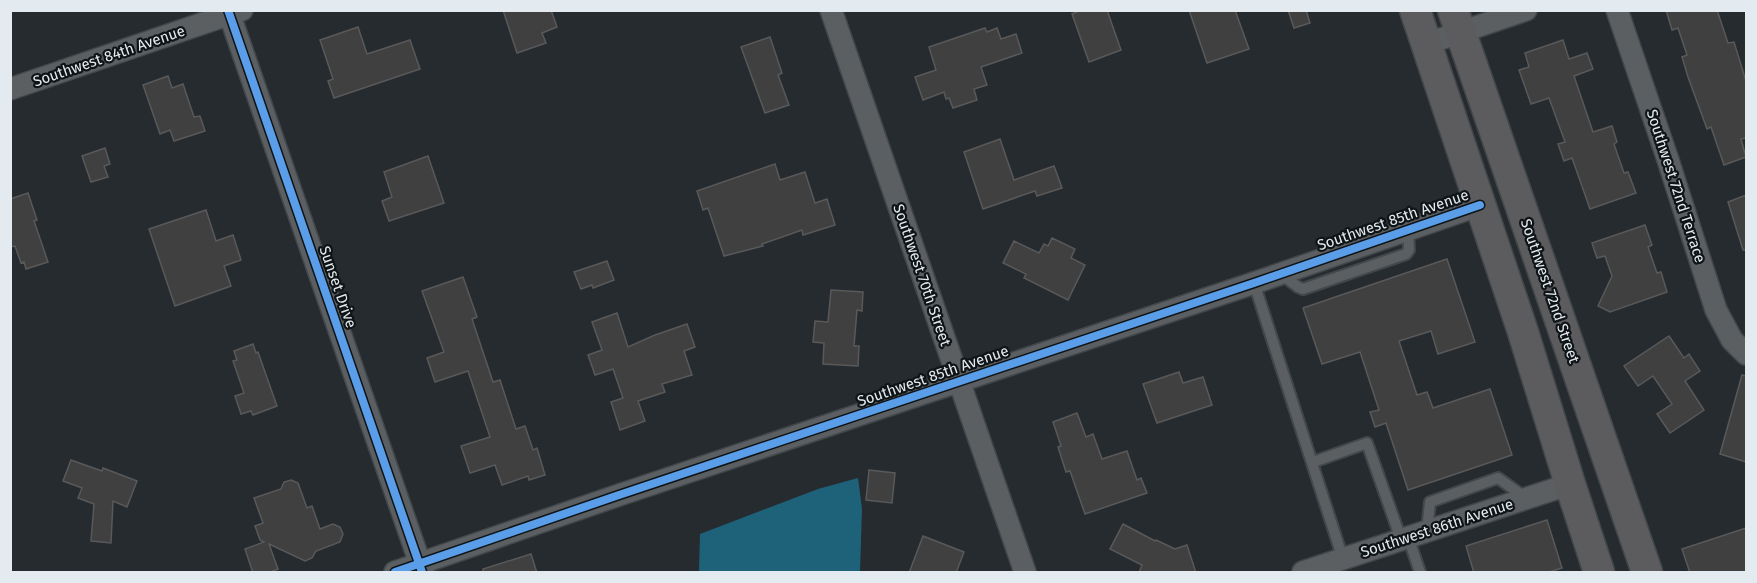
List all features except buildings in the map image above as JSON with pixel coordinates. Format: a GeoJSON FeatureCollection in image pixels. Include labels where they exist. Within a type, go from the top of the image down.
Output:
{"type":"FeatureCollection","features":[{"type":"Feature","properties":{"kind":"main road"},"geometry":{"type":"LineString","coordinates":[[1415,10],[1524,332],[1599,573]]}},
{"type":"Feature","properties":{"kind":"main road","name":"Southwest 72nd Street"},"geometry":{"type":"LineString","coordinates":[[1456,21],[1647,573]]}},
{"type":"Feature","properties":{"kind":"main road"},"geometry":{"type":"LineString","coordinates":[[1480,204],[1497,203],[1503,210],[1527,278],[1532,283],[1547,284]]}},
{"type":"Feature","properties":{"kind":"street","name":"Southwest 70th Street"},"geometry":{"type":"LineString","coordinates":[[831,10],[1025,573]]}},
{"type":"Feature","properties":{"kind":"street"},"geometry":{"type":"LineString","coordinates":[[1426,44],[1456,21],[1526,10]]}},
{"type":"Feature","properties":{"kind":"street","name":"Southwest 72nd Terrace"},"geometry":{"type":"LineString","coordinates":[[1617,10],[1716,310],[1732,340],[1746,354]]}},
{"type":"Feature","properties":{"kind":"street","name":"Southwest 84th Avenue"},"geometry":{"type":"LineString","coordinates":[[10,89],[233,12]]}},
{"type":"Feature","properties":{"kind":"street","name":"Sunset Drive"},"geometry":{"type":"LineString","coordinates":[[233,12],[421,568]]}},
{"type":"Feature","properties":{"kind":"street","name":"Southwest 85th Avenue"},"geometry":{"type":"LineString","coordinates":[[395,573],[421,568],[959,381],[1254,283],[1480,204]]}},
{"type":"Feature","properties":{"kind":"street","name":"Southwest 86th Avenue"},"geometry":{"type":"LineString","coordinates":[[1304,573],[1570,484]]}},
{"type":"Feature","properties":{"kind":"lane"},"geometry":{"type":"LineString","coordinates":[[1254,283],[1343,559]]}},
{"type":"Feature","properties":{"kind":"lane"},"geometry":{"type":"LineString","coordinates":[[1313,462],[1367,443],[1412,536],[1420,573]]}},
{"type":"Feature","properties":{"kind":"water"},"geometry":{"type":"Polygon","coordinates":[[[858,478],[862,509],[860,572],[699,572],[700,534],[818,489],[858,478]]]}},
{"type":"Feature","properties":{"kind":"cycle path"},"geometry":{"type":"LineString","coordinates":[[228,10],[422,572]]}},
{"type":"Feature","properties":{"kind":"cycle path"},"geometry":{"type":"LineString","coordinates":[[395,572],[1480,205]]}}]}
